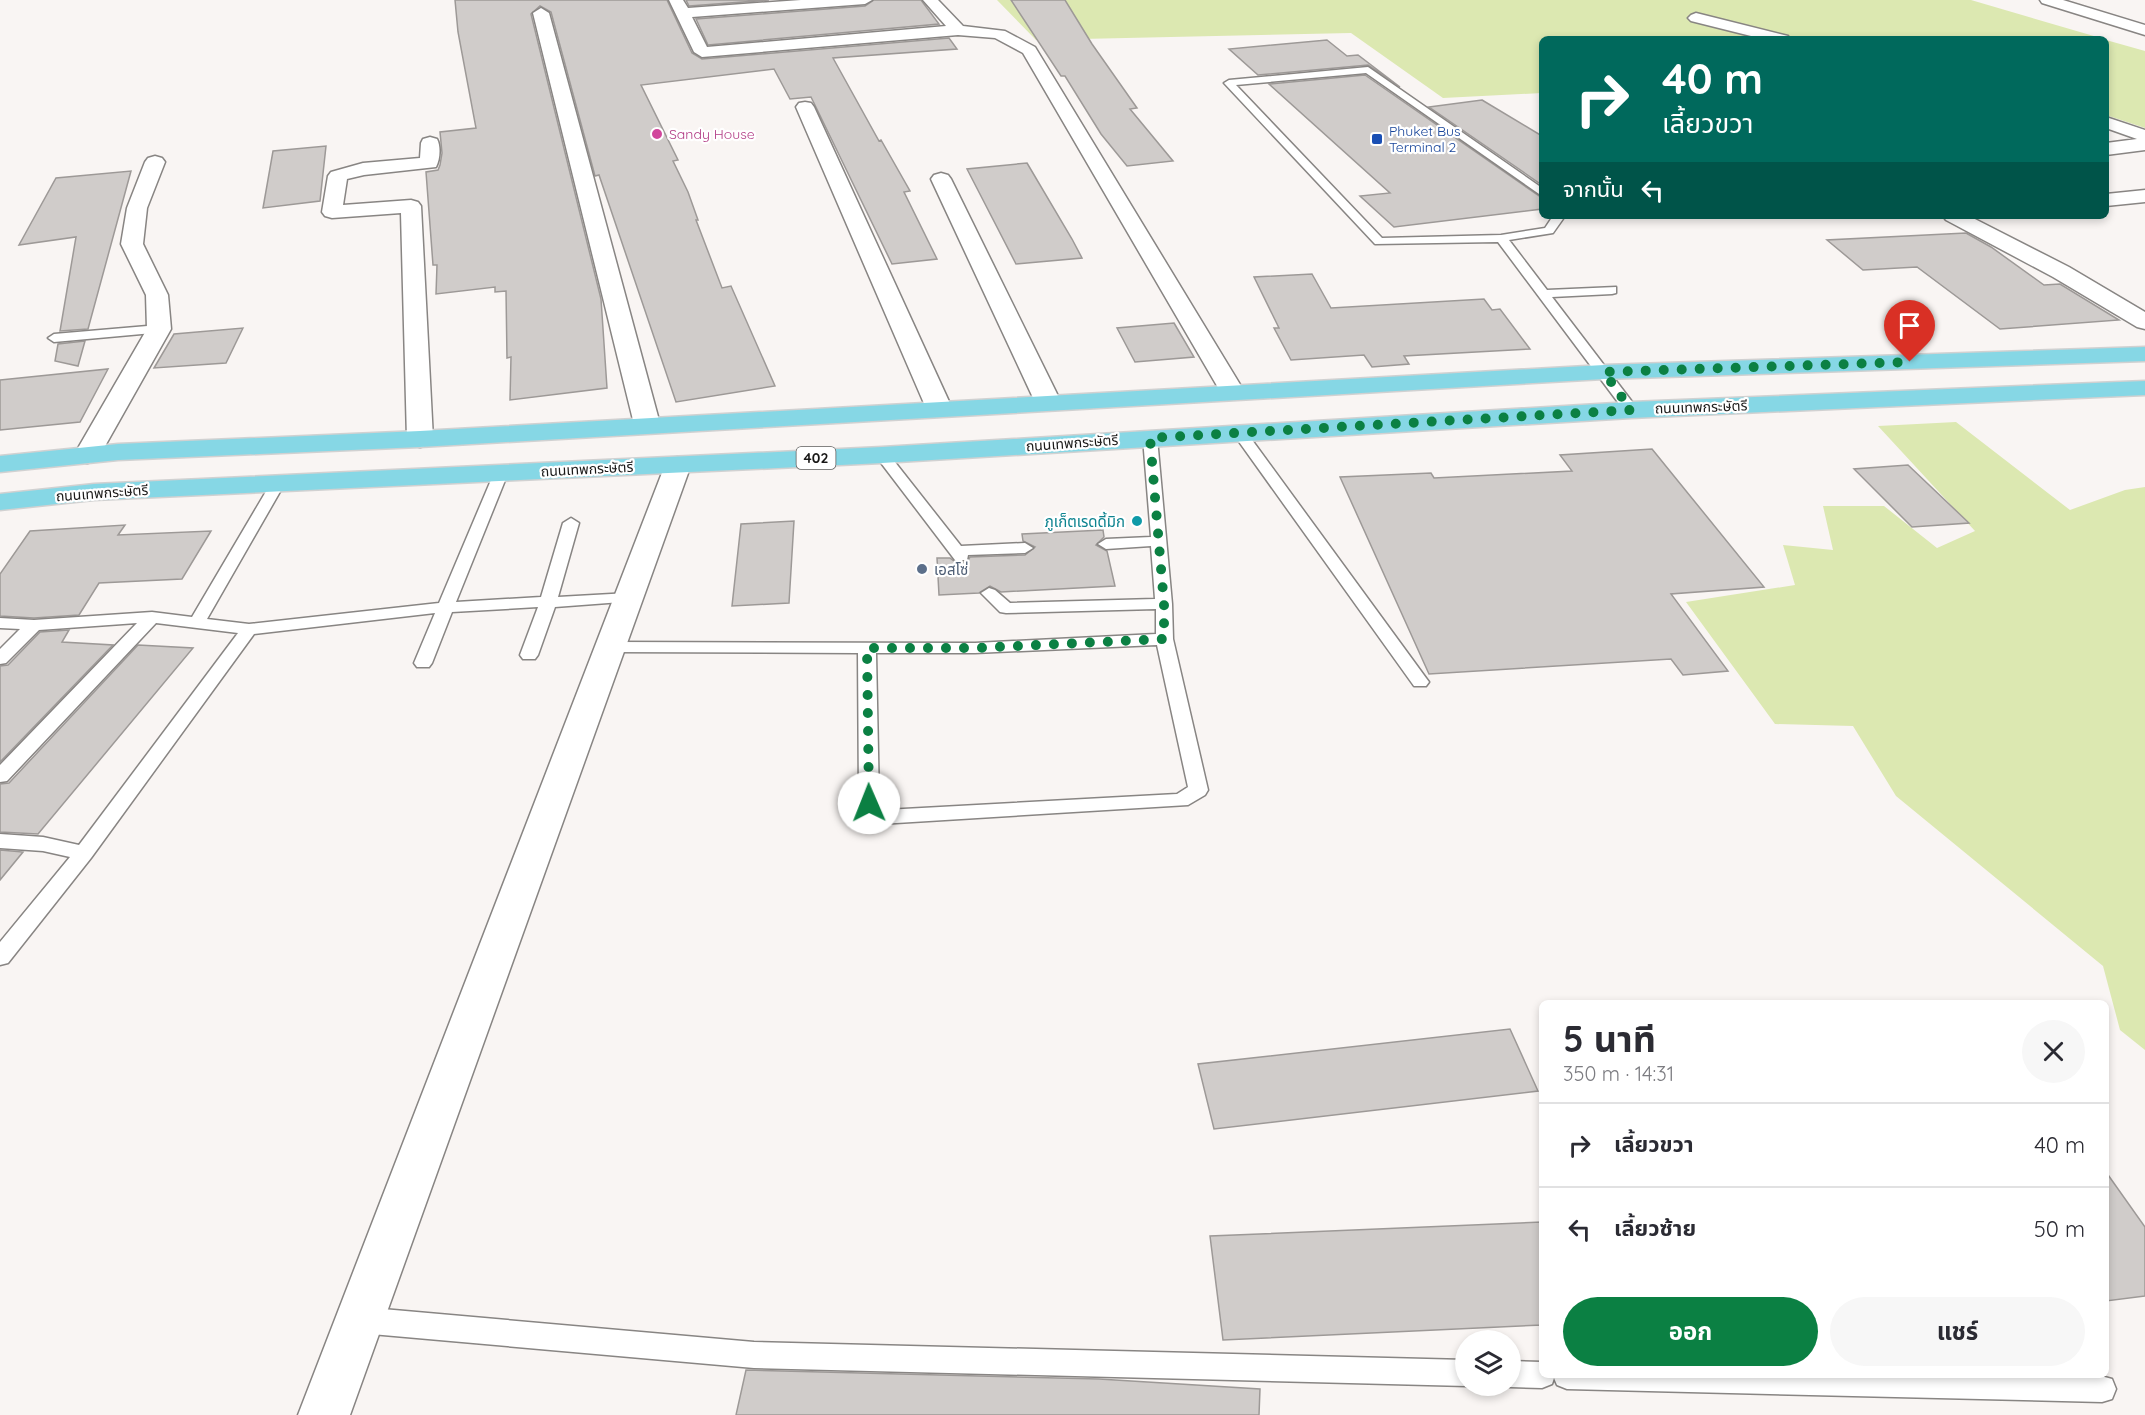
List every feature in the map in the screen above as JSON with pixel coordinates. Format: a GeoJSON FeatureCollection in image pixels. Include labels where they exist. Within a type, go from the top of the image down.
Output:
{"type":"FeatureCollection","features":[{"type":"Feature","properties":{"kind":"main road"},"geometry":{"type":"LineString","coordinates":[[0,464],[87,455],[1232,391],[1604,372],[2145,354]]}},
{"type":"Feature","properties":{"kind":"main road","name":"ถนนเทพกระษัตรี"},"geometry":{"type":"LineString","coordinates":[[0,502],[94,492],[882,455],[1631,410],[2145,388]]}},
{"type":"Feature","properties":{"kind":"street"},"geometry":{"type":"LineString","coordinates":[[865,0],[679,6],[702,51],[958,30],[999,34],[1029,50],[1232,391]]}},
{"type":"Feature","properties":{"kind":"street"},"geometry":{"type":"LineString","coordinates":[[930,0],[958,30]]}},
{"type":"Feature","properties":{"kind":"street"},"geometry":{"type":"LineString","coordinates":[[2047,0],[2145,30]]}},
{"type":"Feature","properties":{"kind":"street"},"geometry":{"type":"LineString","coordinates":[[541,13],[647,424]]}},
{"type":"Feature","properties":{"kind":"street"},"geometry":{"type":"LineString","coordinates":[[1696,18],[1770,36]]}},
{"type":"Feature","properties":{"kind":"street"},"geometry":{"type":"LineString","coordinates":[[805,107],[939,408]]}},
{"type":"Feature","properties":{"kind":"street"},"geometry":{"type":"LineString","coordinates":[[2109,123],[2145,136]]}},
{"type":"Feature","properties":{"kind":"street"},"geometry":{"type":"LineString","coordinates":[[420,438],[411,206],[332,212],[338,176],[363,169],[429,163],[430,143]]}},
{"type":"Feature","properties":{"kind":"street"},"geometry":{"type":"LineString","coordinates":[[2109,149],[2145,144]]}},
{"type":"Feature","properties":{"kind":"street"},"geometry":{"type":"LineString","coordinates":[[87,455],[159,329],[157,296],[132,244],[137,208],[155,162]]}},
{"type":"Feature","properties":{"kind":"street"},"geometry":{"type":"LineString","coordinates":[[941,179],[1048,402]]}},
{"type":"Feature","properties":{"kind":"street"},"geometry":{"type":"LineString","coordinates":[[2109,200],[2145,196]]}},
{"type":"Feature","properties":{"kind":"street"},"geometry":{"type":"LineString","coordinates":[[1959,219],[2061,272],[2145,322]]}},
{"type":"Feature","properties":{"kind":"street"},"geometry":{"type":"LineString","coordinates":[[324,1415],[678,465]]}},
{"type":"Feature","properties":{"kind":"lane"},"geometry":{"type":"LineString","coordinates":[[1539,191],[1368,70],[1229,82],[1380,243],[1502,238],[1549,231],[1557,219]]}},
{"type":"Feature","properties":{"kind":"lane"},"geometry":{"type":"LineString","coordinates":[[1502,238],[1631,410]]}},
{"type":"Feature","properties":{"kind":"lane"},"geometry":{"type":"LineString","coordinates":[[1545,294],[1612,290]]}},
{"type":"Feature","properties":{"kind":"lane"},"geometry":{"type":"LineString","coordinates":[[54,339],[159,329]]}},
{"type":"Feature","properties":{"kind":"lane"},"geometry":{"type":"LineString","coordinates":[[1239,432],[1420,682]]}},
{"type":"Feature","properties":{"kind":"lane"},"geometry":{"type":"LineString","coordinates":[[867,648],[869,803],[880,817],[1181,800],[1198,790],[1164,639],[1164,604],[1150,438]]}},
{"type":"Feature","properties":{"kind":"lane"},"geometry":{"type":"LineString","coordinates":[[882,455],[958,554],[1025,548]]}},
{"type":"Feature","properties":{"kind":"lane"},"geometry":{"type":"LineString","coordinates":[[423,663],[501,473]]}},
{"type":"Feature","properties":{"kind":"lane"},"geometry":{"type":"LineString","coordinates":[[197,622],[278,483]]}},
{"type":"Feature","properties":{"kind":"lane"},"geometry":{"type":"LineString","coordinates":[[529,655],[548,602],[571,523]]}},
{"type":"Feature","properties":{"kind":"lane"},"geometry":{"type":"LineString","coordinates":[[1106,544],[1158,541]]}},
{"type":"Feature","properties":{"kind":"lane"},"geometry":{"type":"LineString","coordinates":[[989,593],[1006,608],[1164,604]]}},
{"type":"Feature","properties":{"kind":"lane"},"geometry":{"type":"LineString","coordinates":[[0,623],[34,625],[152,617],[249,629],[447,606],[629,598]]}},
{"type":"Feature","properties":{"kind":"lane"},"geometry":{"type":"LineString","coordinates":[[0,776],[152,617]]}},
{"type":"Feature","properties":{"kind":"lane"},"geometry":{"type":"LineString","coordinates":[[0,659],[34,625]]}},
{"type":"Feature","properties":{"kind":"lane"},"geometry":{"type":"LineString","coordinates":[[0,957],[84,853],[249,629]]}},
{"type":"Feature","properties":{"kind":"lane"},"geometry":{"type":"LineString","coordinates":[[612,647],[975,648],[1164,639]]}},
{"type":"Feature","properties":{"kind":"lane"},"geometry":{"type":"LineString","coordinates":[[0,841],[43,844],[84,853]]}},
{"type":"Feature","properties":{"kind":"lane"},"geometry":{"type":"LineString","coordinates":[[358,1320],[754,1355],[1455,1373]]}},
{"type":"Feature","properties":{"kind":"lane"},"geometry":{"type":"LineString","coordinates":[[1521,1374],[1539,1375]]}},
{"type":"Feature","properties":{"kind":"lane"},"geometry":{"type":"LineString","coordinates":[[1649,1378],[2102,1389]]}},
{"type":"Feature","properties":{"kind":"green space"},"geometry":{"type":"Polygon","coordinates":[[[997,0],[1971,0],[2094,36],[1539,36],[1539,93],[1443,98],[1351,33],[1036,40],[997,0]]]}},
{"type":"Feature","properties":{"kind":"green space"},"geometry":{"type":"Polygon","coordinates":[[[2109,41],[2145,51],[2145,128],[2109,116],[2109,41]]]}},
{"type":"Feature","properties":{"kind":"green space"},"geometry":{"type":"Polygon","coordinates":[[[1956,422],[2070,510],[2125,490],[2145,487],[2145,1050],[2120,1030],[2103,966],[1896,796],[1853,726],[1775,724],[1686,602],[1795,585],[1783,545],[1833,550],[1823,506],[1884,506],[1937,548],[1975,531],[1878,426],[1956,422]]]}},
{"type":"Feature","properties":{"kind":"building"},"geometry":{"type":"Polygon","coordinates":[[[455,0],[667,0],[692,53],[702,59],[949,38],[957,49],[833,58],[910,191],[904,192],[937,259],[892,264],[811,97],[790,99],[774,69],[641,85],[678,160],[673,161],[688,192],[698,220],[696,220],[722,288],[731,286],[775,386],[676,402],[599,175],[595,176],[551,12],[540,6],[531,14],[601,299],[607,388],[510,400],[511,357],[507,358],[506,291],[495,292],[495,287],[436,294],[437,265],[433,265],[426,172],[438,170],[440,165],[442,153],[440,132],[476,128],[458,32],[455,0]]]}},
{"type":"Feature","properties":{"kind":"building"},"geometry":{"type":"Polygon","coordinates":[[[686,0],[769,0],[689,6],[686,0]]]}},
{"type":"Feature","properties":{"kind":"building"},"geometry":{"type":"Polygon","coordinates":[[[874,0],[921,0],[939,24],[708,45],[696,19],[865,6],[874,0]]]}},
{"type":"Feature","properties":{"kind":"building"},"geometry":{"type":"Polygon","coordinates":[[[1011,0],[1065,0],[1092,44],[1137,108],[1130,109],[1173,161],[1127,166],[1101,134],[1065,76],[1061,76],[1011,0]]]}},
{"type":"Feature","properties":{"kind":"building"},"geometry":{"type":"Polygon","coordinates":[[[1327,40],[1347,56],[1358,55],[1400,87],[1368,65],[1258,75],[1229,49],[1327,40]]]}},
{"type":"Feature","properties":{"kind":"building","name":"Phuket Bus Terminal 2"},"geometry":{"type":"Polygon","coordinates":[[[1365,75],[1539,196],[1539,209],[1394,227],[1360,196],[1390,193],[1269,84],[1365,75]]]}},
{"type":"Feature","properties":{"kind":"building"},"geometry":{"type":"Polygon","coordinates":[[[1482,100],[1539,134],[1539,183],[1429,107],[1482,100]]]}},
{"type":"Feature","properties":{"kind":"building"},"geometry":{"type":"Polygon","coordinates":[[[326,146],[320,201],[263,208],[273,151],[326,146]]]}},
{"type":"Feature","properties":{"kind":"building"},"geometry":{"type":"Polygon","coordinates":[[[1027,163],[1082,258],[1016,264],[967,169],[1027,163]]]}},
{"type":"Feature","properties":{"kind":"building"},"geometry":{"type":"Polygon","coordinates":[[[131,171],[88,329],[60,331],[76,237],[19,245],[56,178],[131,171]]]}},
{"type":"Feature","properties":{"kind":"building"},"geometry":{"type":"Polygon","coordinates":[[[1966,233],[1991,247],[2044,285],[2060,284],[2119,320],[2000,329],[1917,267],[1863,270],[1827,240],[1966,233]]]}},
{"type":"Feature","properties":{"kind":"building"},"geometry":{"type":"Polygon","coordinates":[[[1312,274],[1331,308],[1484,299],[1492,310],[1500,309],[1530,349],[1404,356],[1409,364],[1372,367],[1364,355],[1291,360],[1274,328],[1279,328],[1254,277],[1312,274]]]}},
{"type":"Feature","properties":{"kind":"building"},"geometry":{"type":"Polygon","coordinates":[[[1174,323],[1194,357],[1135,362],[1117,328],[1174,323]]]}},
{"type":"Feature","properties":{"kind":"building"},"geometry":{"type":"Polygon","coordinates":[[[243,328],[226,363],[154,368],[174,334],[243,328]]]}},
{"type":"Feature","properties":{"kind":"building"},"geometry":{"type":"Polygon","coordinates":[[[85,341],[78,366],[55,361],[58,344],[85,341]]]}},
{"type":"Feature","properties":{"kind":"building"},"geometry":{"type":"Polygon","coordinates":[[[108,369],[80,422],[0,430],[0,380],[108,369]]]}},
{"type":"Feature","properties":{"kind":"building"},"geometry":{"type":"Polygon","coordinates":[[[1652,449],[1764,587],[1671,594],[1728,671],[1683,675],[1671,659],[1429,674],[1340,477],[1431,473],[1434,478],[1572,471],[1560,455],[1652,449]]]}},
{"type":"Feature","properties":{"kind":"building"},"geometry":{"type":"Polygon","coordinates":[[[1908,465],[1969,523],[1912,527],[1854,469],[1908,465]]]}},
{"type":"Feature","properties":{"kind":"building"},"geometry":{"type":"Polygon","coordinates":[[[794,521],[789,603],[732,606],[741,524],[794,521]]]}},
{"type":"Feature","properties":{"kind":"building"},"geometry":{"type":"Polygon","coordinates":[[[125,525],[118,535],[211,531],[182,579],[99,583],[79,615],[34,618],[0,616],[0,574],[30,531],[125,525]]]}},
{"type":"Feature","properties":{"kind":"building"},"geometry":{"type":"Polygon","coordinates":[[[1103,530],[1104,537],[1096,545],[1107,551],[1115,586],[1001,592],[990,586],[979,593],[939,595],[937,558],[967,562],[970,557],[1025,555],[1035,547],[1023,541],[1022,534],[1103,530]]]}},
{"type":"Feature","properties":{"kind":"building"},"geometry":{"type":"Polygon","coordinates":[[[69,630],[62,642],[113,645],[0,762],[0,666],[8,665],[40,632],[69,630]]]}},
{"type":"Feature","properties":{"kind":"building"},"geometry":{"type":"Polygon","coordinates":[[[138,645],[193,648],[38,834],[0,832],[0,784],[9,783],[138,645]]]}},
{"type":"Feature","properties":{"kind":"building"},"geometry":{"type":"Polygon","coordinates":[[[0,850],[23,852],[0,880],[0,850]]]}},
{"type":"Feature","properties":{"kind":"building"},"geometry":{"type":"Polygon","coordinates":[[[1510,1029],[1538,1091],[1214,1129],[1198,1064],[1510,1029]]]}},
{"type":"Feature","properties":{"kind":"building"},"geometry":{"type":"Polygon","coordinates":[[[2109,1176],[2145,1227],[2145,1296],[2109,1301],[2109,1176]]]}},
{"type":"Feature","properties":{"kind":"building"},"geometry":{"type":"Polygon","coordinates":[[[1539,1222],[1539,1325],[1223,1340],[1210,1236],[1539,1222]]]}},
{"type":"Feature","properties":{"kind":"building"},"geometry":{"type":"Polygon","coordinates":[[[746,1370],[1099,1379],[1260,1389],[1259,1415],[736,1415],[746,1370]]]}},
{"type":"Feature","properties":{"kind":"place","name":"Sandy House"},"geometry":{"type":"Point","coordinates":[657,134]}},
{"type":"Feature","properties":{"kind":"place","name":"Phuket Bus Terminal 2"},"geometry":{"type":"Point","coordinates":[1377,139]}},
{"type":"Feature","properties":{"kind":"place","name":"ภูเก็ตเรดดี้มิก"},"geometry":{"type":"Point","coordinates":[1137,521]}},
{"type":"Feature","properties":{"kind":"place","name":"เอสโซ่"},"geometry":{"type":"Point","coordinates":[922,569]}},
{"type":"Feature","properties":{"kind":"route"},"geometry":{"type":"LineString","coordinates":[[869,803],[867,648],[975,648],[1164,639],[1164,604],[1150,438],[1631,410],[1604,372],[1910,362]]}}]}
